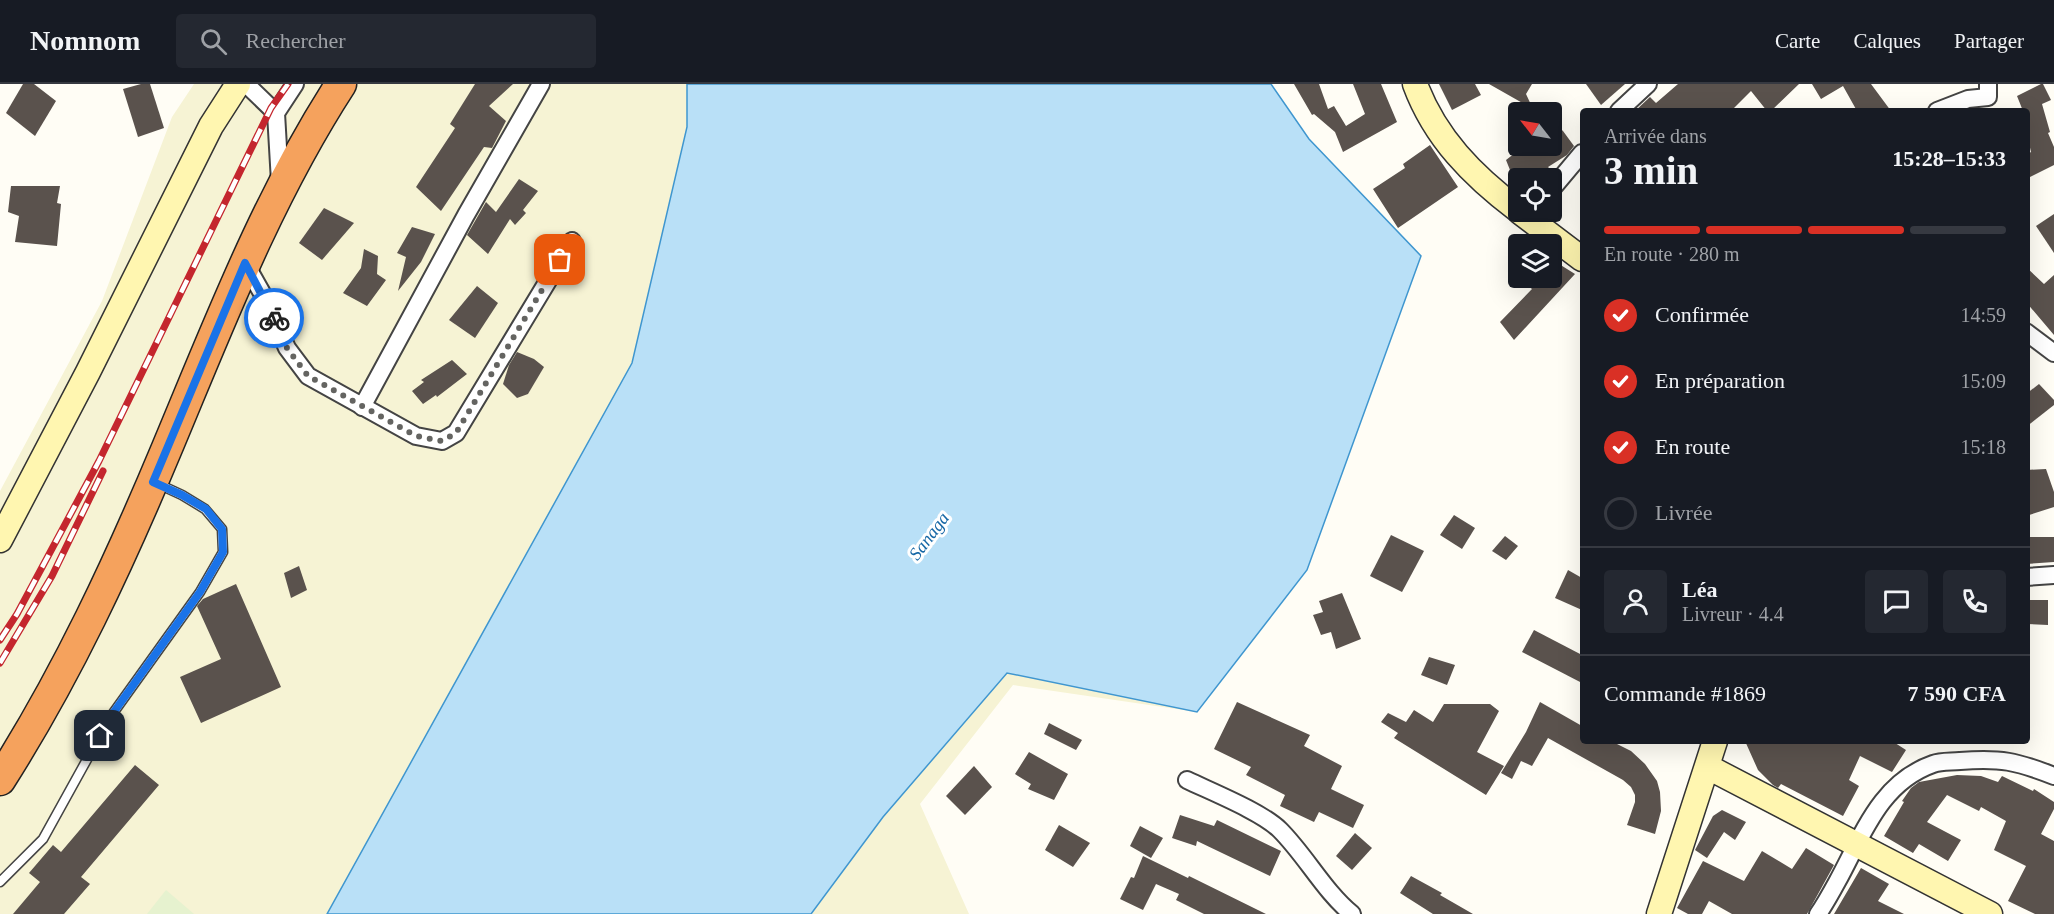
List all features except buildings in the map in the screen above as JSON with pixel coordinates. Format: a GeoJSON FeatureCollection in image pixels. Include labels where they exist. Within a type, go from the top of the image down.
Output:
{"type":"FeatureCollection","features":[{"type":"Feature","properties":{"kind":"highway"},"geometry":{"type":"LineString","coordinates":[[0,780],[51,695],[94,615],[245,263],[281,186],[340,84]]}},
{"type":"Feature","properties":{"kind":"street"},"geometry":{"type":"LineString","coordinates":[[0,540],[88,372],[211,126],[238,84]]}},
{"type":"Feature","properties":{"kind":"street"},"geometry":{"type":"LineString","coordinates":[[246,84],[276,113]]}},
{"type":"Feature","properties":{"kind":"street"},"geometry":{"type":"LineString","coordinates":[[281,186],[276,113],[295,84]]}},
{"type":"Feature","properties":{"kind":"street"},"geometry":{"type":"LineString","coordinates":[[362,407],[466,214],[541,84]]}},
{"type":"Feature","properties":{"kind":"street"},"geometry":{"type":"LineString","coordinates":[[1415,84],[1431,119],[1446,143],[1487,186],[1508,201]]}},
{"type":"Feature","properties":{"kind":"street"},"geometry":{"type":"LineString","coordinates":[[1622,108],[1648,84]]}},
{"type":"Feature","properties":{"kind":"street"},"geometry":{"type":"LineString","coordinates":[[1945,108],[1988,94]]}},
{"type":"Feature","properties":{"kind":"street"},"geometry":{"type":"LineString","coordinates":[[1562,177],[1580,155]]}},
{"type":"Feature","properties":{"kind":"street"},"geometry":{"type":"LineString","coordinates":[[1536,222],[1580,257]]}},
{"type":"Feature","properties":{"kind":"street"},"geometry":{"type":"LineString","coordinates":[[245,263],[267,302],[287,348],[308,376],[416,436],[442,441],[456,433],[572,241]]}},
{"type":"Feature","properties":{"kind":"street"},"geometry":{"type":"LineString","coordinates":[[2030,335],[2054,353]]}},
{"type":"Feature","properties":{"kind":"street"},"geometry":{"type":"LineString","coordinates":[[2030,577],[2054,575]]}},
{"type":"Feature","properties":{"kind":"street"},"geometry":{"type":"LineString","coordinates":[[1665,912],[1714,744]]}},
{"type":"Feature","properties":{"kind":"street"},"geometry":{"type":"LineString","coordinates":[[1818,914],[1838,882],[1879,804],[1898,784],[1915,771],[1935,763],[1993,759],[2021,763],[2054,776]]}},
{"type":"Feature","properties":{"kind":"street"},"geometry":{"type":"LineString","coordinates":[[1708,767],[1990,914]]}},
{"type":"Feature","properties":{"kind":"street"},"geometry":{"type":"LineString","coordinates":[[1187,780],[1279,828],[1334,896],[1352,914]]}},
{"type":"Feature","properties":{"kind":"lane"},"geometry":{"type":"LineString","coordinates":[[0,882],[43,839],[111,716],[200,592],[223,552],[222,529],[206,509],[153,482]]}},
{"type":"Feature","properties":{"kind":"shaded area"},"geometry":{"type":"Polygon","coordinates":[[[194,84],[687,84],[687,127],[632,363],[327,914],[0,914],[0,491],[102,301],[172,117],[194,84]]]}},
{"type":"Feature","properties":{"kind":"shaded area"},"geometry":{"type":"Polygon","coordinates":[[[1007,673],[1197,712],[1013,685],[920,804],[969,914],[811,914],[883,817],[1007,673]]]}},
{"type":"Feature","properties":{"kind":"green space"},"geometry":{"type":"Polygon","coordinates":[[[166,890],[194,914],[147,914],[166,890]]]}},
{"type":"Feature","properties":{"kind":"water","name":"Sanaga"},"geometry":{"type":"Polygon","coordinates":[[[687,84],[1271,84],[1309,139],[1421,256],[1307,570],[1197,712],[1007,673],[883,817],[811,914],[327,914],[632,363],[687,127],[687,84]]]}},
{"type":"Feature","properties":{"kind":"railway"},"geometry":{"type":"LineString","coordinates":[[0,640],[17,614],[99,461],[271,108],[288,84]]}},
{"type":"Feature","properties":{"kind":"railway"},"geometry":{"type":"LineString","coordinates":[[0,663],[52,576],[103,471]]}},
{"type":"Feature","properties":{"kind":"way so far"},"geometry":{"type":"LineString","coordinates":[[274,318],[287,348],[308,376],[416,436],[442,441],[456,433],[560,260]]}},
{"type":"Feature","properties":{"kind":"route"},"geometry":{"type":"LineString","coordinates":[[100,736],[111,716],[200,592],[223,552],[222,529],[206,509],[153,482],[245,263],[274,318]]}}]}
